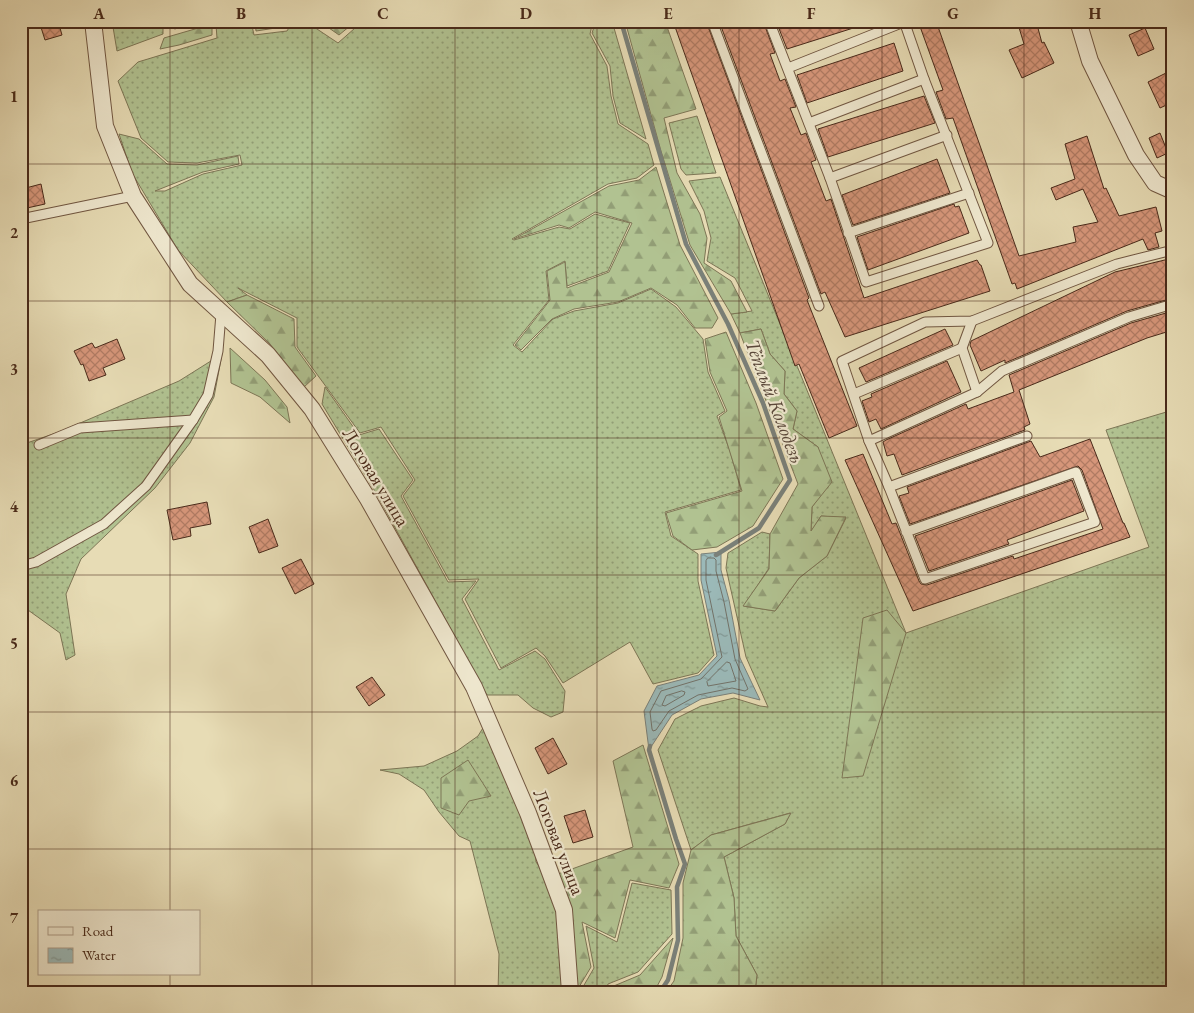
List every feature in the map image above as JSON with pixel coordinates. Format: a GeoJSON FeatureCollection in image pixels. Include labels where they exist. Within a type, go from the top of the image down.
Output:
{"type":"FeatureCollection","features":[{"type":"Feature","properties":{"kind":"street","name":"Логовая улица"},"geometry":{"type":"LineString","coordinates":[[93,21],[105,126],[134,196],[190,284],[268,356],[312,409],[368,499],[474,687],[528,813],[564,910],[570,992]]}},
{"type":"Feature","properties":{"kind":"street"},"geometry":{"type":"LineString","coordinates":[[1078,21],[1090,60],[1136,155],[1155,183],[1173,191]]}},
{"type":"Feature","properties":{"kind":"lane"},"geometry":{"type":"LineString","coordinates":[[712,21],[819,306]]}},
{"type":"Feature","properties":{"kind":"lane"},"geometry":{"type":"LineString","coordinates":[[769,21],[830,178],[866,282],[988,243],[924,79],[904,22],[788,68]]}},
{"type":"Feature","properties":{"kind":"lane"},"geometry":{"type":"LineString","coordinates":[[809,123],[924,79]]}},
{"type":"Feature","properties":{"kind":"lane"},"geometry":{"type":"LineString","coordinates":[[830,178],[947,135]]}},
{"type":"Feature","properties":{"kind":"lane"},"geometry":{"type":"LineString","coordinates":[[848,233],[969,193]]}},
{"type":"Feature","properties":{"kind":"lane"},"geometry":{"type":"LineString","coordinates":[[21,219],[134,196]]}},
{"type":"Feature","properties":{"kind":"lane"},"geometry":{"type":"LineString","coordinates":[[906,532],[1076,472],[1095,522],[924,580],[889,487],[869,441],[842,361],[925,322],[972,321],[1117,264],[1173,250]]}},
{"type":"Feature","properties":{"kind":"lane"},"geometry":{"type":"LineString","coordinates":[[869,441],[977,392],[1002,371],[1129,317],[1173,304]]}},
{"type":"Feature","properties":{"kind":"lane"},"geometry":{"type":"LineString","coordinates":[[21,566],[36,562],[104,524],[146,486],[194,420],[208,395],[218,351],[221,314]]}},
{"type":"Feature","properties":{"kind":"lane"},"geometry":{"type":"LineString","coordinates":[[972,321],[962,348],[977,392]]}},
{"type":"Feature","properties":{"kind":"lane"},"geometry":{"type":"LineString","coordinates":[[854,394],[962,348]]}},
{"type":"Feature","properties":{"kind":"lane"},"geometry":{"type":"LineString","coordinates":[[39,445],[80,428],[194,420]]}},
{"type":"Feature","properties":{"kind":"lane"},"geometry":{"type":"LineString","coordinates":[[889,487],[1027,436]]}},
{"type":"Feature","properties":{"kind":"lane"},"geometry":{"type":"LineString","coordinates":[[21,559],[36,562]]}},
{"type":"Feature","properties":{"kind":"green space"},"geometry":{"type":"Polygon","coordinates":[[[112,21],[163,21],[163,34],[117,51],[112,21]]]}},
{"type":"Feature","properties":{"kind":"green space"},"geometry":{"type":"Polygon","coordinates":[[[168,21],[195,21],[175,29],[168,26],[168,21]]]}},
{"type":"Feature","properties":{"kind":"green space"},"geometry":{"type":"Polygon","coordinates":[[[251,21],[254,35],[287,31],[293,21],[305,21],[338,43],[363,21],[593,21],[590,34],[607,66],[611,96],[618,124],[648,144],[654,165],[637,178],[608,184],[512,239],[559,227],[570,229],[595,214],[630,223],[608,271],[567,286],[565,261],[546,271],[549,300],[513,345],[522,352],[553,319],[574,311],[618,303],[651,289],[676,307],[703,339],[708,372],[725,411],[717,416],[730,451],[741,490],[665,512],[671,536],[698,554],[698,581],[714,655],[698,673],[653,684],[630,642],[563,683],[545,656],[536,648],[501,668],[465,599],[479,579],[449,580],[403,496],[415,480],[381,427],[360,433],[297,347],[297,318],[238,288],[247,295],[227,302],[178,250],[132,173],[119,134],[139,139],[167,164],[197,165],[238,156],[239,164],[203,172],[155,191],[165,191],[203,174],[242,165],[240,155],[197,163],[168,162],[141,138],[118,81],[138,62],[217,38],[216,25],[251,21]]]}},
{"type":"Feature","properties":{"kind":"green space"},"geometry":{"type":"Polygon","coordinates":[[[255,21],[286,21],[282,27],[256,31],[255,21]]]}},
{"type":"Feature","properties":{"kind":"green space"},"geometry":{"type":"Polygon","coordinates":[[[319,21],[356,21],[339,35],[319,21]]]}},
{"type":"Feature","properties":{"kind":"green space"},"geometry":{"type":"Polygon","coordinates":[[[596,21],[612,21],[646,139],[620,123],[613,96],[610,66],[592,33],[596,21]]]}},
{"type":"Feature","properties":{"kind":"green space"},"geometry":{"type":"Polygon","coordinates":[[[625,21],[665,21],[696,109],[664,118],[677,173],[700,214],[707,238],[704,263],[731,281],[747,312],[731,314],[690,245],[661,151],[625,21]]]}},
{"type":"Feature","properties":{"kind":"green space"},"geometry":{"type":"Polygon","coordinates":[[[212,24],[212,35],[160,49],[164,38],[212,24]]]}},
{"type":"Feature","properties":{"kind":"green space"},"geometry":{"type":"Polygon","coordinates":[[[697,116],[716,173],[686,175],[681,169],[669,123],[697,116]]]}},
{"type":"Feature","properties":{"kind":"green space"},"geometry":{"type":"Polygon","coordinates":[[[656,167],[680,245],[718,318],[712,328],[695,328],[677,305],[651,288],[618,302],[574,309],[552,319],[521,350],[515,345],[550,300],[547,271],[565,262],[567,288],[609,272],[632,223],[595,212],[569,228],[559,225],[514,239],[609,186],[639,180],[656,167]]]}},
{"type":"Feature","properties":{"kind":"green space"},"geometry":{"type":"Polygon","coordinates":[[[720,177],[906,633],[1149,547],[1106,430],[1173,410],[1173,992],[755,992],[757,975],[736,936],[734,898],[724,857],[785,824],[790,813],[711,835],[691,850],[658,750],[675,719],[701,706],[734,698],[768,707],[746,657],[726,568],[728,553],[762,532],[770,534],[769,568],[744,606],[775,611],[799,578],[827,556],[846,518],[821,516],[811,532],[812,507],[817,500],[818,447],[793,429],[797,411],[784,394],[785,371],[770,354],[761,329],[740,333],[731,314],[752,311],[735,278],[707,261],[711,238],[704,211],[689,181],[720,177]]]}},
{"type":"Feature","properties":{"kind":"green space"},"geometry":{"type":"Polygon","coordinates":[[[247,295],[294,319],[295,347],[316,376],[304,387],[270,344],[227,302],[247,295]]]}},
{"type":"Feature","properties":{"kind":"green space"},"geometry":{"type":"Polygon","coordinates":[[[761,329],[770,354],[785,371],[784,394],[797,411],[793,429],[818,447],[832,482],[812,507],[811,531],[821,516],[846,517],[827,556],[799,578],[775,611],[743,606],[769,569],[770,534],[798,484],[740,333],[761,329]]]}},
{"type":"Feature","properties":{"kind":"green space"},"geometry":{"type":"Polygon","coordinates":[[[726,332],[756,403],[783,479],[753,526],[717,547],[692,550],[673,536],[666,513],[742,491],[719,417],[727,411],[710,372],[705,339],[726,332]]]}},
{"type":"Feature","properties":{"kind":"green space"},"geometry":{"type":"Polygon","coordinates":[[[230,348],[265,380],[287,407],[290,423],[260,397],[231,383],[230,348]]]}},
{"type":"Feature","properties":{"kind":"green space"},"geometry":{"type":"Polygon","coordinates":[[[222,354],[214,397],[190,443],[155,488],[81,559],[66,594],[75,655],[66,660],[60,633],[21,605],[21,445],[59,432],[179,381],[222,354]]]}},
{"type":"Feature","properties":{"kind":"green space"},"geometry":{"type":"Polygon","coordinates":[[[325,387],[359,435],[379,429],[413,480],[401,496],[448,582],[476,581],[462,599],[499,670],[535,651],[545,659],[565,691],[563,712],[551,717],[533,708],[518,695],[487,695],[376,493],[322,404],[325,387]]]}},
{"type":"Feature","properties":{"kind":"green space"},"geometry":{"type":"Polygon","coordinates":[[[887,610],[906,633],[863,776],[842,778],[863,618],[887,610]]]}},
{"type":"Feature","properties":{"kind":"green space"},"geometry":{"type":"Polygon","coordinates":[[[486,723],[535,850],[536,862],[548,879],[560,912],[566,992],[498,992],[499,954],[470,841],[459,836],[424,790],[399,774],[380,770],[424,766],[457,751],[478,736],[486,723]]]}},
{"type":"Feature","properties":{"kind":"green space"},"geometry":{"type":"Polygon","coordinates":[[[643,745],[679,864],[669,888],[630,880],[615,938],[582,922],[591,967],[576,992],[558,874],[633,847],[613,761],[643,745]]]}},
{"type":"Feature","properties":{"kind":"green space"},"geometry":{"type":"Polygon","coordinates":[[[468,760],[491,796],[469,801],[459,815],[441,808],[441,778],[468,760]]]}},
{"type":"Feature","properties":{"kind":"green space"},"geometry":{"type":"Polygon","coordinates":[[[791,813],[785,824],[724,857],[734,898],[736,936],[757,975],[755,992],[666,992],[674,981],[683,938],[683,883],[691,850],[711,835],[791,813]]]}},
{"type":"Feature","properties":{"kind":"green space"},"geometry":{"type":"Polygon","coordinates":[[[632,883],[671,890],[672,934],[638,972],[608,984],[605,992],[580,992],[594,968],[586,926],[617,942],[632,883]]]}},
{"type":"Feature","properties":{"kind":"green space"},"geometry":{"type":"Polygon","coordinates":[[[673,938],[662,977],[654,992],[607,992],[609,988],[640,975],[673,938]]]}},
{"type":"Feature","properties":{"kind":"water"},"geometry":{"type":"Polygon","coordinates":[[[721,552],[721,570],[740,658],[760,700],[733,693],[701,699],[672,715],[649,750],[644,711],[657,686],[699,675],[717,656],[701,580],[701,554],[721,552]]]}},
{"type":"Feature","properties":{"kind":"building"},"geometry":{"type":"Polygon","coordinates":[[[39,21],[58,21],[62,35],[45,40],[39,21]]]}},
{"type":"Feature","properties":{"kind":"building"},"geometry":{"type":"Polygon","coordinates":[[[673,21],[706,21],[809,298],[807,300],[857,426],[829,438],[799,364],[795,366],[673,21]]]}},
{"type":"Feature","properties":{"kind":"building"},"geometry":{"type":"Polygon","coordinates":[[[719,21],[763,21],[775,53],[770,54],[780,81],[785,79],[796,107],[790,108],[801,135],[806,133],[816,160],[811,162],[826,201],[831,199],[864,298],[977,260],[981,265],[990,291],[845,337],[825,292],[821,294],[719,21]]]}},
{"type":"Feature","properties":{"kind":"building"},"geometry":{"type":"Polygon","coordinates":[[[776,21],[866,21],[866,24],[787,49],[776,21]]]}},
{"type":"Feature","properties":{"kind":"building"},"geometry":{"type":"Polygon","coordinates":[[[918,21],[936,21],[1019,256],[1076,242],[1073,227],[1098,222],[1083,189],[1056,200],[1051,188],[1075,179],[1065,144],[1087,136],[1104,189],[1106,188],[1119,216],[1156,207],[1162,231],[1155,233],[1159,247],[1148,250],[1143,239],[1017,289],[1015,283],[1012,284],[953,118],[946,119],[936,92],[943,90],[918,21]]]}},
{"type":"Feature","properties":{"kind":"building"},"geometry":{"type":"Polygon","coordinates":[[[1017,21],[1036,21],[1042,43],[1044,42],[1054,63],[1022,78],[1009,50],[1024,44],[1017,21]]]}},
{"type":"Feature","properties":{"kind":"building"},"geometry":{"type":"Polygon","coordinates":[[[1145,28],[1154,49],[1138,56],[1129,35],[1145,28]]]}},
{"type":"Feature","properties":{"kind":"building"},"geometry":{"type":"Polygon","coordinates":[[[894,43],[903,71],[807,103],[797,75],[894,43]]]}},
{"type":"Feature","properties":{"kind":"building"},"geometry":{"type":"Polygon","coordinates":[[[1166,73],[1173,87],[1173,102],[1160,108],[1148,82],[1166,73]]]}},
{"type":"Feature","properties":{"kind":"building"},"geometry":{"type":"Polygon","coordinates":[[[924,96],[935,123],[828,157],[818,129],[924,96]]]}},
{"type":"Feature","properties":{"kind":"building"},"geometry":{"type":"Polygon","coordinates":[[[1160,133],[1168,153],[1157,158],[1149,138],[1160,133]]]}},
{"type":"Feature","properties":{"kind":"building"},"geometry":{"type":"Polygon","coordinates":[[[937,159],[950,193],[853,225],[842,195],[937,159]]]}},
{"type":"Feature","properties":{"kind":"building"},"geometry":{"type":"Polygon","coordinates":[[[41,184],[45,204],[27,208],[22,189],[41,184]]]}},
{"type":"Feature","properties":{"kind":"building"},"geometry":{"type":"Polygon","coordinates":[[[954,204],[955,207],[959,206],[969,233],[868,270],[857,237],[954,204]]]}},
{"type":"Feature","properties":{"kind":"building"},"geometry":{"type":"Polygon","coordinates":[[[1173,258],[1173,298],[1127,311],[1005,363],[1005,360],[981,371],[970,345],[971,341],[1115,272],[1173,258]]]}},
{"type":"Feature","properties":{"kind":"building"},"geometry":{"type":"Polygon","coordinates":[[[1173,311],[1173,330],[1147,338],[1019,390],[1030,424],[1024,427],[1025,430],[902,475],[894,454],[887,456],[883,442],[886,440],[966,404],[968,409],[1014,392],[1009,375],[1131,323],[1173,311]]]}},
{"type":"Feature","properties":{"kind":"building"},"geometry":{"type":"Polygon","coordinates":[[[945,329],[953,345],[866,382],[859,368],[945,329]]]}},
{"type":"Feature","properties":{"kind":"building"},"geometry":{"type":"Polygon","coordinates":[[[117,339],[125,359],[103,368],[106,375],[89,381],[83,364],[81,365],[74,351],[92,343],[95,348],[117,339]]]}},
{"type":"Feature","properties":{"kind":"building"},"geometry":{"type":"Polygon","coordinates":[[[947,361],[961,392],[881,429],[876,419],[869,422],[862,401],[872,397],[871,394],[947,361]]]}},
{"type":"Feature","properties":{"kind":"building"},"geometry":{"type":"Polygon","coordinates":[[[1090,439],[1130,537],[913,611],[845,460],[863,454],[892,524],[896,523],[919,581],[921,584],[927,585],[1013,556],[1014,559],[1103,529],[1082,470],[1078,466],[910,524],[899,496],[909,493],[907,487],[1031,441],[1040,457],[1090,439]]]}},
{"type":"Feature","properties":{"kind":"building"},"geometry":{"type":"Polygon","coordinates":[[[1072,480],[1084,511],[1007,540],[1009,544],[929,571],[915,536],[1072,480]]]}},
{"type":"Feature","properties":{"kind":"building"},"geometry":{"type":"Polygon","coordinates":[[[207,502],[211,524],[190,528],[191,536],[173,540],[167,510],[207,502]]]}},
{"type":"Feature","properties":{"kind":"building"},"geometry":{"type":"Polygon","coordinates":[[[268,519],[278,546],[259,553],[249,527],[268,519]]]}},
{"type":"Feature","properties":{"kind":"building"},"geometry":{"type":"Polygon","coordinates":[[[301,559],[314,584],[295,594],[282,568],[301,559]]]}},
{"type":"Feature","properties":{"kind":"building"},"geometry":{"type":"Polygon","coordinates":[[[372,677],[385,695],[369,706],[356,687],[372,677]]]}},
{"type":"Feature","properties":{"kind":"building"},"geometry":{"type":"Polygon","coordinates":[[[553,738],[567,764],[548,774],[535,748],[553,738]]]}},
{"type":"Feature","properties":{"kind":"building"},"geometry":{"type":"Polygon","coordinates":[[[585,810],[593,837],[573,843],[564,816],[585,810]]]}},
{"type":"Feature","properties":{"kind":"waterway","name":"Тёплый Колодезь"},"geometry":{"type":"LineString","coordinates":[[621,21],[686,244],[728,324],[763,403],[790,480],[759,528],[716,555]]}},
{"type":"Feature","properties":{"kind":"waterway","name":"Тёплый Колодезь"},"geometry":{"type":"LineString","coordinates":[[650,746],[649,750],[685,864],[677,887],[678,940],[668,980],[660,992]]}}]}
